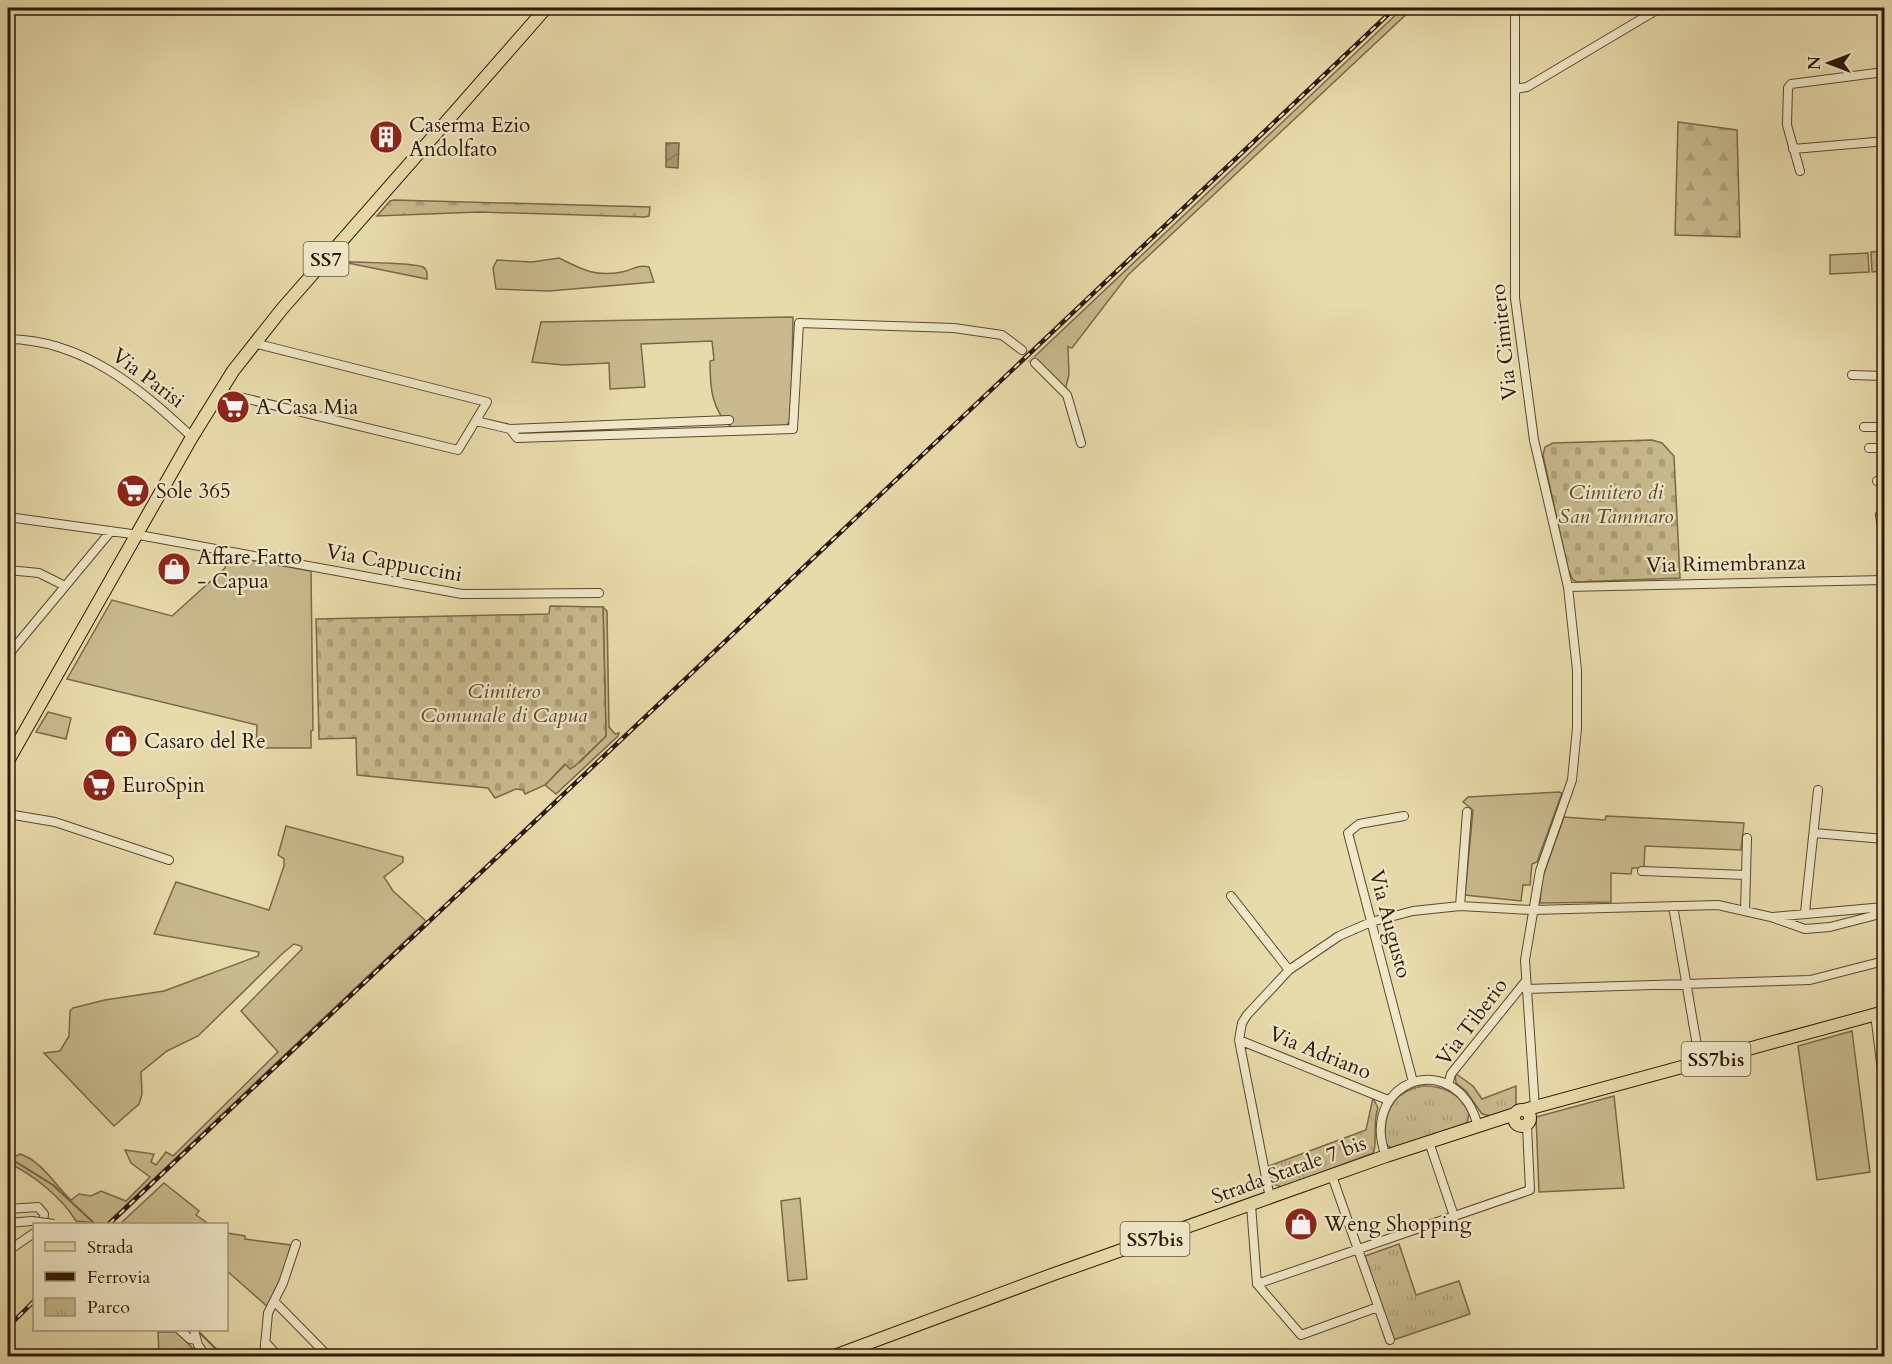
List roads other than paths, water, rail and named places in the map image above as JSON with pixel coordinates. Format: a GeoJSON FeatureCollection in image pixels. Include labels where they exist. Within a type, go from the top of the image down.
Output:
{"type":"FeatureCollection","features":[{"type":"Feature","properties":{"kind":"main road","name":"SS7"},"geometry":{"type":"LineString","coordinates":[[8,762],[219,392],[254,343],[546,8]]}},
{"type":"Feature","properties":{"kind":"main road","name":"SS7bis"},"geometry":{"type":"LineString","coordinates":[[1482,1124],[1527,1116],[1700,1063],[1880,1013]]}},
{"type":"Feature","properties":{"kind":"main road","name":"Strada Statale 7 bis"},"geometry":{"type":"LineString","coordinates":[[834,1356],[1054,1274],[1482,1124]]}},
{"type":"Feature","properties":{"kind":"street","name":"Via Cimitero"},"geometry":{"type":"LineString","coordinates":[[1515,8],[1515,298],[1534,440],[1568,587],[1577,670],[1577,728],[1572,780],[1540,871],[1525,960],[1527,1116]]}},
{"type":"Feature","properties":{"kind":"street"},"geometry":{"type":"LineString","coordinates":[[1515,89],[1527,87],[1660,8]]}},
{"type":"Feature","properties":{"kind":"street"},"geometry":{"type":"LineString","coordinates":[[1800,171],[1787,125],[1786,94],[1791,84],[1884,72]]}},
{"type":"Feature","properties":{"kind":"street"},"geometry":{"type":"LineString","coordinates":[[1793,149],[1875,142]]}},
{"type":"Feature","properties":{"kind":"street"},"geometry":{"type":"LineString","coordinates":[[510,429],[517,438],[794,429],[799,323],[954,328],[1002,335],[1022,350]]}},
{"type":"Feature","properties":{"kind":"street","name":"Via Parisi"},"geometry":{"type":"LineString","coordinates":[[8,339],[42,342],[80,353],[99,363],[165,412],[192,437]]}},
{"type":"Feature","properties":{"kind":"street"},"geometry":{"type":"LineString","coordinates":[[219,392],[458,450],[488,402],[254,343]]}},
{"type":"Feature","properties":{"kind":"street"},"geometry":{"type":"LineString","coordinates":[[1035,363],[1067,395],[1081,443]]}},
{"type":"Feature","properties":{"kind":"street"},"geometry":{"type":"LineString","coordinates":[[1852,375],[1884,375]]}},
{"type":"Feature","properties":{"kind":"street"},"geometry":{"type":"LineString","coordinates":[[476,421],[510,429],[729,420]]}},
{"type":"Feature","properties":{"kind":"street"},"geometry":{"type":"LineString","coordinates":[[1864,427],[1884,427]]}},
{"type":"Feature","properties":{"kind":"street"},"geometry":{"type":"LineString","coordinates":[[1869,448],[1884,448]]}},
{"type":"Feature","properties":{"kind":"street"},"geometry":{"type":"LineString","coordinates":[[1880,515],[1884,539]]}},
{"type":"Feature","properties":{"kind":"street","name":"Via Cappuccini"},"geometry":{"type":"LineString","coordinates":[[8,517],[139,535],[462,594],[599,593]]}},
{"type":"Feature","properties":{"kind":"street"},"geometry":{"type":"LineString","coordinates":[[8,655],[111,531]]}},
{"type":"Feature","properties":{"kind":"street"},"geometry":{"type":"LineString","coordinates":[[8,570],[39,573],[65,586]]}},
{"type":"Feature","properties":{"kind":"street","name":"Via Rimembranza"},"geometry":{"type":"LineString","coordinates":[[1568,587],[1884,580]]}},
{"type":"Feature","properties":{"kind":"street"},"geometry":{"type":"LineString","coordinates":[[1805,912],[1818,790]]}},
{"type":"Feature","properties":{"kind":"street"},"geometry":{"type":"LineString","coordinates":[[1460,906],[1467,812]]}},
{"type":"Feature","properties":{"kind":"street"},"geometry":{"type":"LineString","coordinates":[[8,814],[55,822],[169,860]]}},
{"type":"Feature","properties":{"kind":"street","name":"Via Augusto"},"geometry":{"type":"LineString","coordinates":[[1404,816],[1359,824],[1348,833],[1413,1082]]}},
{"type":"Feature","properties":{"kind":"street"},"geometry":{"type":"LineString","coordinates":[[1814,833],[1884,839]]}},
{"type":"Feature","properties":{"kind":"street"},"geometry":{"type":"LineString","coordinates":[[1745,911],[1747,838]]}},
{"type":"Feature","properties":{"kind":"street"},"geometry":{"type":"LineString","coordinates":[[1642,871],[1746,875]]}},
{"type":"Feature","properties":{"kind":"street"},"geometry":{"type":"LineString","coordinates":[[1231,896],[1289,970]]}},
{"type":"Feature","properties":{"kind":"street"},"geometry":{"type":"LineString","coordinates":[[1270,1198],[1239,1040],[1242,1023],[1289,970],[1339,936],[1371,922],[1413,911],[1460,906],[1532,910],[1718,905],[1771,917],[1805,929],[1830,927],[1884,913]]}},
{"type":"Feature","properties":{"kind":"street"},"geometry":{"type":"LineString","coordinates":[[1673,906],[1700,1063]]}},
{"type":"Feature","properties":{"kind":"street"},"geometry":{"type":"LineString","coordinates":[[1771,917],[1805,912],[1884,907]]}},
{"type":"Feature","properties":{"kind":"street"},"geometry":{"type":"LineString","coordinates":[[1525,986],[1635,984],[1687,986],[1810,980],[1884,961]]}},
{"type":"Feature","properties":{"kind":"street","name":"Via Tiberio"},"geometry":{"type":"LineString","coordinates":[[1449,1085],[1451,1074],[1525,986]]}},
{"type":"Feature","properties":{"kind":"street"},"geometry":{"type":"LineString","coordinates":[[1880,1013],[1884,1087]]}},
{"type":"Feature","properties":{"kind":"street","name":"Via Adriano"},"geometry":{"type":"LineString","coordinates":[[1239,1040],[1388,1100]]}},
{"type":"Feature","properties":{"kind":"street"},"geometry":{"type":"LineString","coordinates":[[1386,1156],[1379,1133],[1380,1121],[1388,1100],[1413,1082],[1449,1085],[1467,1100],[1482,1124]]}},
{"type":"Feature","properties":{"kind":"street"},"geometry":{"type":"LineString","coordinates":[[1257,1284],[1530,1190],[1527,1116]]}},
{"type":"Feature","properties":{"kind":"street"},"geometry":{"type":"LineString","coordinates":[[1429,1142],[1454,1216]]}},
{"type":"Feature","properties":{"kind":"street"},"geometry":{"type":"LineString","coordinates":[[1332,1176],[1390,1340]]}},
{"type":"Feature","properties":{"kind":"street"},"geometry":{"type":"LineString","coordinates":[[1251,1205],[1257,1284],[1301,1335],[1378,1307]]}},
{"type":"Feature","properties":{"kind":"street"},"geometry":{"type":"LineString","coordinates":[[8,1209],[38,1207],[44,1214],[43,1223]]}},
{"type":"Feature","properties":{"kind":"street"},"geometry":{"type":"LineString","coordinates":[[8,1224],[32,1221],[47,1223]]}},
{"type":"Feature","properties":{"kind":"street"},"geometry":{"type":"LineString","coordinates":[[8,1251],[33,1234]]}},
{"type":"Feature","properties":{"kind":"street"},"geometry":{"type":"LineString","coordinates":[[264,1356],[268,1313],[275,1302],[296,1244]]}},
{"type":"Feature","properties":{"kind":"street"},"geometry":{"type":"LineString","coordinates":[[275,1302],[328,1356]]}},
{"type":"Feature","properties":{"kind":"street"},"geometry":{"type":"LineString","coordinates":[[182,1331],[190,1339],[196,1340]]}},
{"type":"Feature","properties":{"kind":"street"},"geometry":{"type":"LineString","coordinates":[[194,1331],[196,1340],[206,1356]]}},
{"type":"Feature","properties":{"kind":"street"},"geometry":{"type":"LineString","coordinates":[[265,1342],[278,1356]]}},
{"type":"Feature","properties":{"kind":"water"},"geometry":{"type":"Polygon","coordinates":[[[666,143],[679,143],[678,168],[666,167],[666,143]]]}},
{"type":"Feature","properties":{"kind":"waterway"},"geometry":{"type":"LineString","coordinates":[[8,1157],[53,1185],[94,1223]]}},
{"type":"Feature","properties":{"kind":"waterway"},"geometry":{"type":"LineString","coordinates":[[200,1333],[223,1356]]}},
{"type":"Feature","properties":{"kind":"tunnel"},"geometry":{"type":"LineString","coordinates":[[1022,350],[1035,363]]}},
{"type":"Feature","properties":{"kind":"railway"},"geometry":{"type":"LineString","coordinates":[[110,1223],[1395,8]]}},
{"type":"Feature","properties":{"kind":"railway"},"geometry":{"type":"LineString","coordinates":[[8,1327],[33,1302]]}},
{"type":"Feature","properties":{"kind":"place","name":"Caserma Ezio Andolfato"},"geometry":{"type":"Point","coordinates":[386,137]}},
{"type":"Feature","properties":{"kind":"place","name":"A Casa Mia"},"geometry":{"type":"Point","coordinates":[233,407]}},
{"type":"Feature","properties":{"kind":"place","name":"Sole 365"},"geometry":{"type":"Point","coordinates":[133,491]}},
{"type":"Feature","properties":{"kind":"place","name":"Affare Fatto - Capua"},"geometry":{"type":"Point","coordinates":[174,569]}},
{"type":"Feature","properties":{"kind":"place","name":"Casaro del Re"},"geometry":{"type":"Point","coordinates":[121,741]}},
{"type":"Feature","properties":{"kind":"place","name":"EuroSpin"},"geometry":{"type":"Point","coordinates":[99,785]}},
{"type":"Feature","properties":{"kind":"place","name":"Weng Shopping"},"geometry":{"type":"Point","coordinates":[1301,1224]}},
{"type":"Feature","properties":{"kind":"park label","name":"Cimitero di San Tammaro"},"geometry":{"type":"Point","coordinates":[1616,504]}},
{"type":"Feature","properties":{"kind":"park label","name":"Cimitero Comunale di Capua"},"geometry":{"type":"Point","coordinates":[504,703]}}]}
